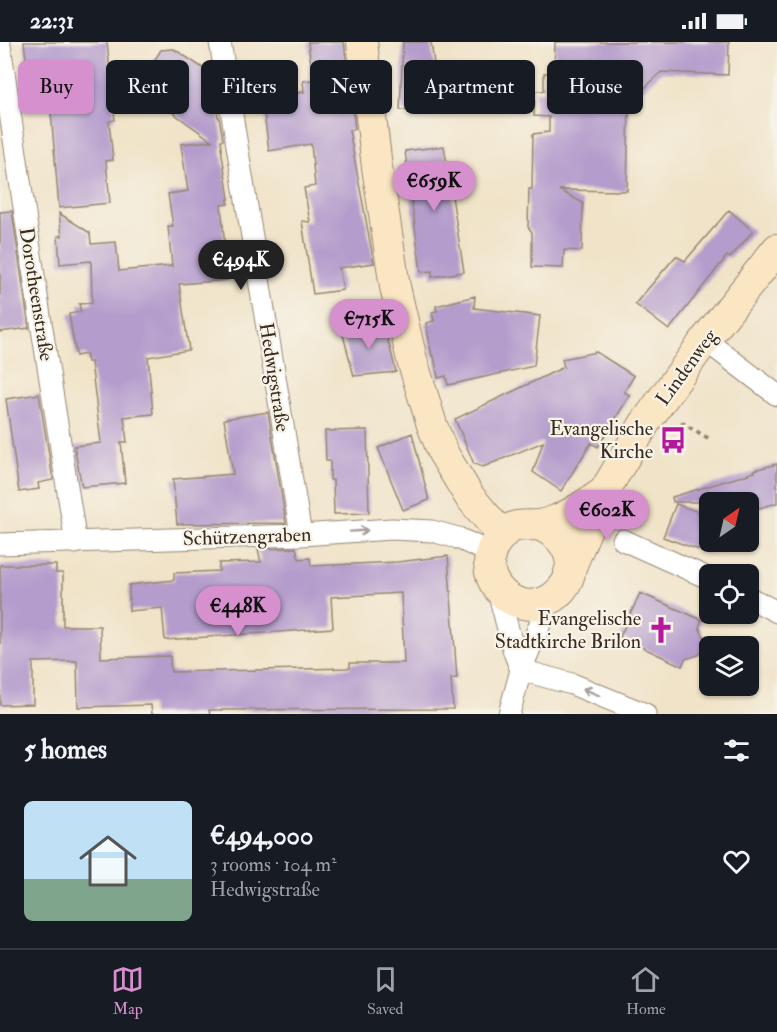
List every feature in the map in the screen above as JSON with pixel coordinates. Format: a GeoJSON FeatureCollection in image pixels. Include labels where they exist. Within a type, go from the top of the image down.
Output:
{"type":"FeatureCollection","features":[{"type":"Feature","properties":{"kind":"street","name":"Hedwigstraße"},"geometry":{"type":"LineString","coordinates":[[219,42],[301,535]]}},
{"type":"Feature","properties":{"kind":"street"},"geometry":{"type":"LineString","coordinates":[[362,42],[377,167],[394,276],[412,360],[443,453],[496,544]]}},
{"type":"Feature","properties":{"kind":"street","name":"Dorotheenstraße"},"geometry":{"type":"LineString","coordinates":[[0,45],[76,543]]}},
{"type":"Feature","properties":{"kind":"street","name":"Lindenweg"},"geometry":{"type":"LineString","coordinates":[[569,572],[604,492],[656,407],[705,340],[777,249]]}},
{"type":"Feature","properties":{"kind":"street"},"geometry":{"type":"LineString","coordinates":[[705,340],[777,395]]}},
{"type":"Feature","properties":{"kind":"street","name":"Lindenweg"},"geometry":{"type":"LineString","coordinates":[[538,525],[576,511],[604,492]]}},
{"type":"Feature","properties":{"kind":"street"},"geometry":{"type":"LineString","coordinates":[[519,525],[538,525],[557,534],[564,542],[568,551],[569,572],[566,583],[550,600],[527,605],[505,596],[491,577],[489,565],[496,544],[519,525]]}},
{"type":"Feature","properties":{"kind":"street","name":"Schützengraben"},"geometry":{"type":"LineString","coordinates":[[0,544],[301,535],[392,529],[432,531],[496,544]]}},
{"type":"Feature","properties":{"kind":"street"},"geometry":{"type":"LineString","coordinates":[[623,540],[699,574]]}},
{"type":"Feature","properties":{"kind":"street"},"geometry":{"type":"LineString","coordinates":[[497,587],[521,670]]}},
{"type":"Feature","properties":{"kind":"street"},"geometry":{"type":"LineString","coordinates":[[509,714],[521,670],[550,600]]}},
{"type":"Feature","properties":{"kind":"street"},"geometry":{"type":"LineString","coordinates":[[759,603],[777,612]]}},
{"type":"Feature","properties":{"kind":"street"},"geometry":{"type":"LineString","coordinates":[[521,670],[572,684],[645,714]]}},
{"type":"Feature","properties":{"kind":"path"},"geometry":{"type":"LineString","coordinates":[[656,407],[711,440]]}},
{"type":"Feature","properties":{"kind":"building"},"geometry":{"type":"Polygon","coordinates":[[[24,42],[107,42],[109,60],[106,60],[106,114],[114,114],[115,120],[109,121],[113,160],[106,161],[110,203],[59,208],[51,114],[94,114],[94,60],[26,60],[24,42]]]}},
{"type":"Feature","properties":{"kind":"building"},"geometry":{"type":"Polygon","coordinates":[[[308,42],[344,42],[346,60],[310,60],[308,42]]]}},
{"type":"Feature","properties":{"kind":"building"},"geometry":{"type":"Polygon","coordinates":[[[403,42],[431,42],[434,60],[404,60],[404,110],[400,110],[403,42]]]}},
{"type":"Feature","properties":{"kind":"building"},"geometry":{"type":"Polygon","coordinates":[[[555,42],[729,42],[728,75],[661,72],[643,90],[643,60],[554,60],[555,42]]]}},
{"type":"Feature","properties":{"kind":"building"},"geometry":{"type":"Polygon","coordinates":[[[174,49],[201,67],[201,114],[218,114],[219,117],[229,199],[228,204],[221,205],[228,280],[179,284],[189,350],[148,357],[153,414],[124,417],[127,442],[121,442],[125,483],[82,487],[74,446],[101,443],[91,362],[88,362],[86,354],[76,356],[69,314],[81,312],[79,304],[92,303],[91,261],[60,264],[58,236],[62,236],[59,213],[90,233],[91,244],[116,242],[119,271],[172,266],[168,226],[173,226],[168,194],[188,191],[181,144],[212,141],[175,114],[189,114],[189,60],[154,60],[161,50],[174,49]]]}},
{"type":"Feature","properties":{"kind":"building"},"geometry":{"type":"Polygon","coordinates":[[[544,73],[547,73],[547,114],[629,114],[627,191],[559,190],[583,203],[582,251],[564,250],[563,268],[532,267],[532,232],[528,227],[529,189],[532,189],[533,134],[549,132],[549,117],[534,116],[535,91],[544,91],[544,73]]]}},
{"type":"Feature","properties":{"kind":"building"},"geometry":{"type":"Polygon","coordinates":[[[310,80],[310,114],[353,114],[355,129],[349,130],[374,263],[339,268],[343,290],[313,294],[302,221],[310,222],[304,188],[315,186],[311,144],[269,151],[264,114],[298,114],[298,93],[304,92],[303,81],[310,80]]]}},
{"type":"Feature","properties":{"kind":"building"},"geometry":{"type":"Polygon","coordinates":[[[444,146],[464,272],[432,277],[432,271],[421,272],[405,151],[444,146]]]}},
{"type":"Feature","properties":{"kind":"building"},"geometry":{"type":"Polygon","coordinates":[[[729,210],[753,231],[730,258],[727,256],[669,330],[635,304],[676,256],[685,261],[729,210]]]}},
{"type":"Feature","properties":{"kind":"building"},"geometry":{"type":"Polygon","coordinates":[[[12,211],[29,328],[0,332],[0,212],[12,211]]]}},
{"type":"Feature","properties":{"kind":"building"},"geometry":{"type":"Polygon","coordinates":[[[475,296],[474,308],[540,316],[534,366],[448,385],[446,376],[438,378],[426,323],[434,321],[432,312],[437,311],[436,306],[475,296]]]}},
{"type":"Feature","properties":{"kind":"building"},"geometry":{"type":"Polygon","coordinates":[[[383,320],[396,372],[354,376],[342,331],[383,320]]]}},
{"type":"Feature","properties":{"kind":"building"},"geometry":{"type":"Polygon","coordinates":[[[596,352],[634,376],[624,392],[630,395],[598,447],[591,443],[561,491],[533,472],[543,442],[483,467],[474,464],[455,419],[564,367],[562,359],[596,352]]]}},
{"type":"Feature","properties":{"kind":"building"},"geometry":{"type":"Polygon","coordinates":[[[39,394],[53,480],[38,483],[39,489],[19,492],[6,399],[39,394]]]}},
{"type":"Feature","properties":{"kind":"building"},"geometry":{"type":"Polygon","coordinates":[[[268,412],[286,523],[177,524],[173,479],[233,474],[224,419],[268,412]]]}},
{"type":"Feature","properties":{"kind":"building"},"geometry":{"type":"Polygon","coordinates":[[[367,430],[369,513],[334,514],[333,480],[330,480],[330,461],[326,461],[325,431],[367,430]]]}},
{"type":"Feature","properties":{"kind":"building"},"geometry":{"type":"Polygon","coordinates":[[[412,433],[429,500],[403,510],[378,448],[412,433]]]}},
{"type":"Feature","properties":{"kind":"building"},"geometry":{"type":"Polygon","coordinates":[[[777,464],[777,503],[759,508],[759,492],[699,492],[699,502],[673,502],[672,497],[755,472],[754,470],[777,464]]]}},
{"type":"Feature","properties":{"kind":"building"},"geometry":{"type":"Polygon","coordinates":[[[676,504],[699,512],[699,550],[663,537],[676,504]]]}},
{"type":"Feature","properties":{"kind":"building"},"geometry":{"type":"Polygon","coordinates":[[[296,548],[299,559],[310,558],[311,566],[397,562],[448,556],[457,678],[451,679],[453,709],[209,710],[210,714],[152,714],[151,705],[78,707],[77,661],[33,662],[33,704],[0,705],[0,565],[56,565],[56,573],[63,573],[63,626],[100,626],[101,658],[170,656],[171,672],[350,668],[350,663],[404,663],[401,593],[331,597],[333,628],[165,640],[162,608],[129,611],[129,585],[174,580],[174,573],[219,571],[219,563],[261,562],[258,549],[296,548]]]}},
{"type":"Feature","properties":{"kind":"building","name":"Evangelische Stadtkirche Brilon"},"geometry":{"type":"Polygon","coordinates":[[[640,593],[699,619],[699,627],[704,636],[699,636],[699,654],[685,659],[682,666],[620,637],[640,593]]]}},
{"type":"Feature","properties":{"kind":"place","name":"Evangelische Kirche"},"geometry":{"type":"Point","coordinates":[673,440]}},
{"type":"Feature","properties":{"kind":"place","name":"Evangelische Stadtkirche Brilon"},"geometry":{"type":"Point","coordinates":[661,630]}}]}
